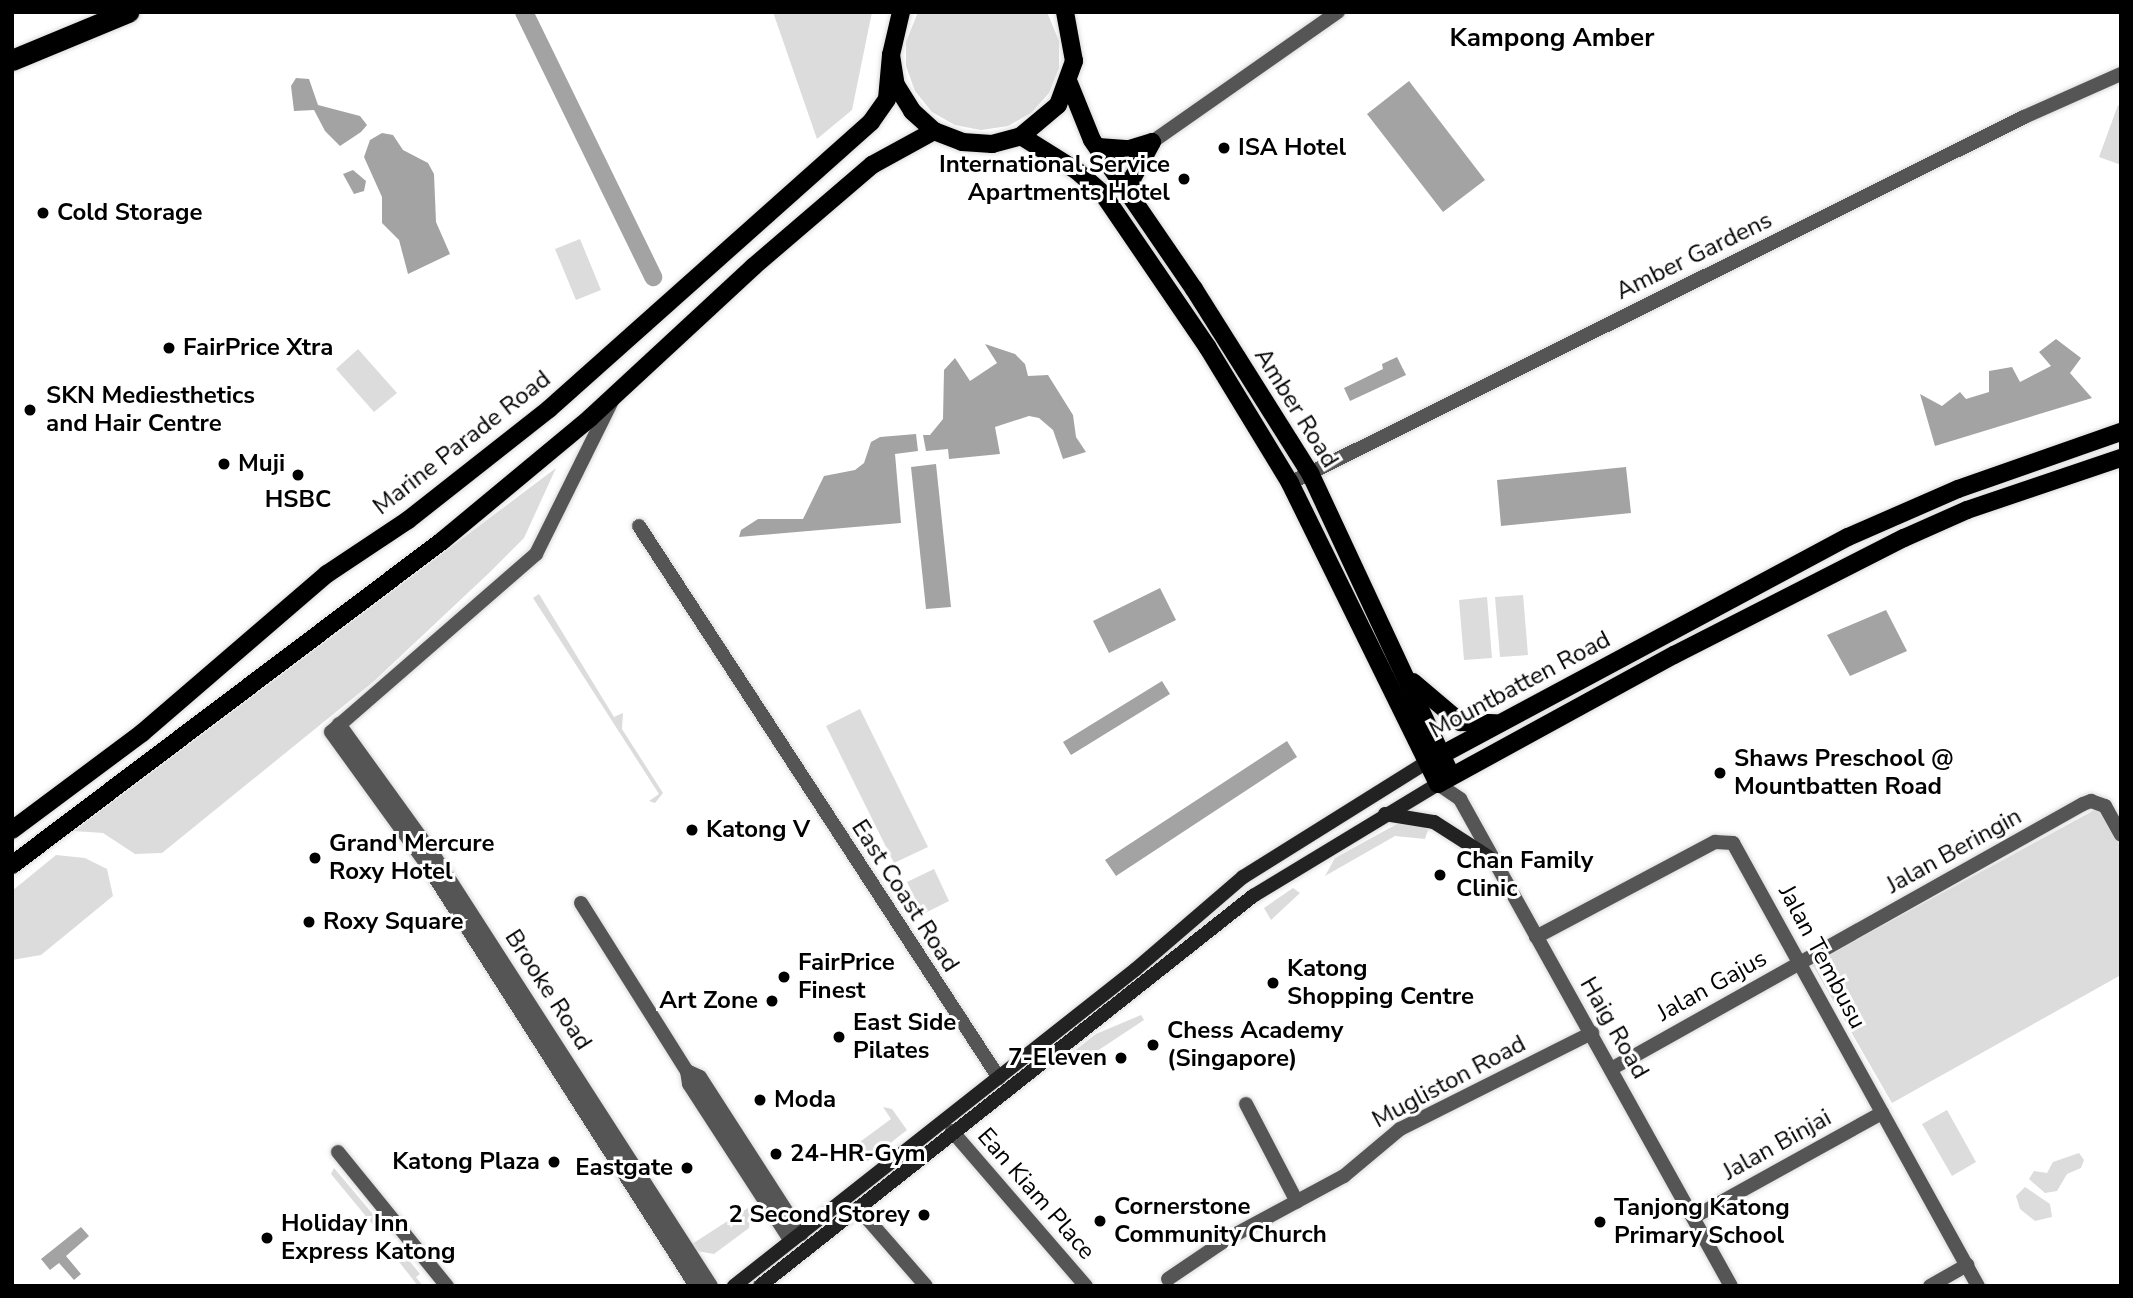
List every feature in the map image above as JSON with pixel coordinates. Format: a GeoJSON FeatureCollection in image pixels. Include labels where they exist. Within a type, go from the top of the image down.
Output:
{"type":"FeatureCollection","features":[{"type":"Feature","properties":{"kind":"highway"},"geometry":{"type":"LineString","coordinates":[[12,60],[128,12]]}},
{"type":"Feature","properties":{"kind":"main road","name":"Amber Road"},"geometry":{"type":"LineString","coordinates":[[901,12],[891,55],[896,85],[912,111],[934,131],[972,142],[992,144],[1021,136],[1058,105],[1069,83],[1073,38],[1065,12]]}},
{"type":"Feature","properties":{"kind":"main road","name":"Marine Parade Road"},"geometry":{"type":"LineString","coordinates":[[12,830],[142,733],[327,574],[408,520],[549,409],[871,122],[887,99],[891,55]]}},
{"type":"Feature","properties":{"kind":"main road","name":"Amber Road"},"geometry":{"type":"LineString","coordinates":[[1069,83],[1084,127],[1310,473],[1409,679],[1434,759]]}},
{"type":"Feature","properties":{"kind":"main road"},"geometry":{"type":"LineString","coordinates":[[12,865],[442,541],[615,395],[753,267],[872,165],[934,131]]}},
{"type":"Feature","properties":{"kind":"main road","name":"Amber Road"},"geometry":{"type":"LineString","coordinates":[[1021,136],[1077,171],[1103,194],[1133,233],[1290,483],[1448,785]]}},
{"type":"Feature","properties":{"kind":"main road"},"geometry":{"type":"LineString","coordinates":[[1098,147],[1129,149],[1152,142]]}},
{"type":"Feature","properties":{"kind":"main road"},"geometry":{"type":"LineString","coordinates":[[1135,205],[1132,179],[1152,142]]}},
{"type":"Feature","properties":{"kind":"main road","name":"Mountbatten Road"},"geometry":{"type":"LineString","coordinates":[[1001,1085],[1242,877],[1434,759],[1870,527],[1958,489],[2121,432]]}},
{"type":"Feature","properties":{"kind":"main road","name":"Mountbatten Road"},"geometry":{"type":"LineString","coordinates":[[1001,1085],[1253,896],[1385,814],[1448,785],[1904,538],[1967,510],[2121,458]]}},
{"type":"Feature","properties":{"kind":"main road"},"geometry":{"type":"LineString","coordinates":[[1409,679],[1460,722],[1506,722]]}},
{"type":"Feature","properties":{"kind":"main road"},"geometry":{"type":"LineString","coordinates":[[1385,814],[1434,822],[1495,861]]}},
{"type":"Feature","properties":{"kind":"main road"},"geometry":{"type":"LineString","coordinates":[[760,1286],[952,1131],[1001,1085]]}},
{"type":"Feature","properties":{"kind":"main road"},"geometry":{"type":"LineString","coordinates":[[734,1286],[1001,1085]]}},
{"type":"Feature","properties":{"kind":"street"},"geometry":{"type":"LineString","coordinates":[[1152,142],[1338,12]]}},
{"type":"Feature","properties":{"kind":"street","name":"Amber Gardens"},"geometry":{"type":"LineString","coordinates":[[1290,483],[2024,117],[2121,74]]}},
{"type":"Feature","properties":{"kind":"street"},"geometry":{"type":"LineString","coordinates":[[335,728],[536,554],[615,395]]}},
{"type":"Feature","properties":{"kind":"street","name":"East Coast Road"},"geometry":{"type":"LineString","coordinates":[[639,526],[1001,1085]]}},
{"type":"Feature","properties":{"kind":"street","name":"Brooke Road"},"geometry":{"type":"LineString","coordinates":[[335,728],[425,862],[696,1286]]}},
{"type":"Feature","properties":{"kind":"street","name":"Brooke Road"},"geometry":{"type":"LineString","coordinates":[[335,728],[435,857],[711,1286]]}},
{"type":"Feature","properties":{"kind":"street","name":"Haig Road"},"geometry":{"type":"LineString","coordinates":[[1448,785],[1495,861],[1731,1286]]}},
{"type":"Feature","properties":{"kind":"street","name":"Jalan Beringin"},"geometry":{"type":"LineString","coordinates":[[1798,964],[2091,801],[2105,806],[2121,835]]}},
{"type":"Feature","properties":{"kind":"street","name":"Jalan Tembusu"},"geometry":{"type":"LineString","coordinates":[[1536,937],[1715,842],[1728,841],[1737,847],[1798,964],[1978,1286]]}},
{"type":"Feature","properties":{"kind":"street"},"geometry":{"type":"LineString","coordinates":[[581,903],[687,1071],[700,1077],[750,1169],[796,1238]]}},
{"type":"Feature","properties":{"kind":"street","name":"Jalan Gajus"},"geometry":{"type":"LineString","coordinates":[[1611,1069],[1798,964]]}},
{"type":"Feature","properties":{"kind":"street","name":"Mugliston Road"},"geometry":{"type":"LineString","coordinates":[[1168,1279],[1227,1239],[1344,1176],[1399,1129],[1592,1033]]}},
{"type":"Feature","properties":{"kind":"street"},"geometry":{"type":"LineString","coordinates":[[1246,1104],[1297,1202]]}},
{"type":"Feature","properties":{"kind":"street","name":"Jalan Binjai"},"geometry":{"type":"LineString","coordinates":[[1694,1217],[1882,1113]]}},
{"type":"Feature","properties":{"kind":"street","name":"Ean Kiam Place"},"geometry":{"type":"LineString","coordinates":[[952,1131],[1086,1286]]}},
{"type":"Feature","properties":{"kind":"street"},"geometry":{"type":"LineString","coordinates":[[338,1152],[447,1286]]}},
{"type":"Feature","properties":{"kind":"street"},"geometry":{"type":"LineString","coordinates":[[858,1208],[926,1286]]}},
{"type":"Feature","properties":{"kind":"street"},"geometry":{"type":"LineString","coordinates":[[1930,1286],[1967,1265]]}},
{"type":"Feature","properties":{"kind":"shaded area"},"geometry":{"type":"Polygon","coordinates":[[[773,12],[872,12],[852,110],[817,139],[773,12]]]}},
{"type":"Feature","properties":{"kind":"shaded area"},"geometry":{"type":"Polygon","coordinates":[[[918,12],[1047,12],[1059,41],[1059,68],[1049,93],[1031,113],[1008,126],[981,130],[955,125],[932,112],[915,91],[906,66],[906,42],[918,12]]]}},
{"type":"Feature","properties":{"kind":"shaded area"},"geometry":{"type":"Polygon","coordinates":[[[296,78],[309,79],[318,105],[360,116],[367,125],[340,146],[325,131],[314,110],[294,111],[291,86],[296,78]]]}},
{"type":"Feature","properties":{"kind":"shaded area"},"geometry":{"type":"Polygon","coordinates":[[[1409,81],[1485,180],[1443,212],[1367,114],[1409,81]]]}},
{"type":"Feature","properties":{"kind":"shaded area"},"geometry":{"type":"Polygon","coordinates":[[[2118,105],[2121,106],[2121,165],[2099,157],[2118,105]]]}},
{"type":"Feature","properties":{"kind":"shaded area"},"geometry":{"type":"Polygon","coordinates":[[[382,133],[393,135],[403,150],[428,163],[434,174],[436,222],[450,254],[408,274],[399,240],[382,223],[382,197],[364,157],[370,140],[382,133]]]}},
{"type":"Feature","properties":{"kind":"shaded area"},"geometry":{"type":"Polygon","coordinates":[[[353,170],[366,181],[364,191],[354,194],[343,174],[353,170]]]}},
{"type":"Feature","properties":{"kind":"shaded area"},"geometry":{"type":"Polygon","coordinates":[[[580,239],[601,290],[576,300],[555,249],[580,239]]]}},
{"type":"Feature","properties":{"kind":"shaded area"},"geometry":{"type":"Polygon","coordinates":[[[2056,339],[2081,358],[2070,373],[2092,398],[1935,446],[1920,394],[1942,406],[1960,392],[1966,399],[1989,392],[1989,371],[2012,367],[2020,382],[2051,366],[2039,352],[2056,339]]]}},
{"type":"Feature","properties":{"kind":"shaded area"},"geometry":{"type":"Polygon","coordinates":[[[985,344],[1015,354],[1025,364],[1028,376],[1048,375],[1073,415],[1076,437],[1086,452],[1063,459],[1053,430],[1039,418],[1029,416],[995,427],[1000,454],[949,459],[948,449],[926,451],[923,435],[930,435],[943,419],[944,370],[955,358],[970,381],[997,363],[985,344]]]}},
{"type":"Feature","properties":{"kind":"shaded area"},"geometry":{"type":"Polygon","coordinates":[[[358,349],[397,393],[374,412],[336,369],[358,349]]]}},
{"type":"Feature","properties":{"kind":"shaded area"},"geometry":{"type":"Polygon","coordinates":[[[1397,357],[1406,375],[1350,401],[1344,388],[1383,369],[1382,364],[1397,357]]]}},
{"type":"Feature","properties":{"kind":"shaded area"},"geometry":{"type":"Polygon","coordinates":[[[916,434],[918,451],[895,454],[901,523],[739,537],[741,530],[758,519],[803,519],[824,476],[855,470],[864,463],[871,442],[880,437],[916,434]]]}},
{"type":"Feature","properties":{"kind":"shaded area"},"geometry":{"type":"Polygon","coordinates":[[[936,464],[951,607],[926,609],[911,467],[936,464]]]}},
{"type":"Feature","properties":{"kind":"shaded area"},"geometry":{"type":"Polygon","coordinates":[[[1626,467],[1631,513],[1501,526],[1497,480],[1626,467]]]}},
{"type":"Feature","properties":{"kind":"shaded area"},"geometry":{"type":"Polygon","coordinates":[[[556,468],[524,538],[489,573],[373,682],[162,853],[135,854],[103,833],[74,831],[556,468]]]}},
{"type":"Feature","properties":{"kind":"shaded area"},"geometry":{"type":"Polygon","coordinates":[[[1160,588],[1176,620],[1109,653],[1093,621],[1160,588]]]}},
{"type":"Feature","properties":{"kind":"shaded area"},"geometry":{"type":"Polygon","coordinates":[[[539,594],[614,717],[623,713],[622,729],[663,793],[655,803],[649,801],[659,794],[533,598],[539,594]]]}},
{"type":"Feature","properties":{"kind":"shaded area"},"geometry":{"type":"Polygon","coordinates":[[[1523,595],[1528,655],[1500,657],[1495,597],[1523,595]]]}},
{"type":"Feature","properties":{"kind":"shaded area"},"geometry":{"type":"Polygon","coordinates":[[[1487,597],[1492,658],[1464,660],[1459,600],[1487,597]]]}},
{"type":"Feature","properties":{"kind":"shaded area"},"geometry":{"type":"Polygon","coordinates":[[[1886,610],[1907,651],[1850,676],[1827,635],[1886,610]]]}},
{"type":"Feature","properties":{"kind":"shaded area"},"geometry":{"type":"Polygon","coordinates":[[[1162,681],[1170,694],[1071,755],[1063,742],[1162,681]]]}},
{"type":"Feature","properties":{"kind":"shaded area"},"geometry":{"type":"Polygon","coordinates":[[[860,709],[928,847],[894,863],[826,726],[860,709]]]}},
{"type":"Feature","properties":{"kind":"shaded area"},"geometry":{"type":"Polygon","coordinates":[[[1287,741],[1297,757],[1116,876],[1105,860],[1287,741]]]}},
{"type":"Feature","properties":{"kind":"shaded area"},"geometry":{"type":"Polygon","coordinates":[[[2100,807],[2121,848],[2121,975],[1892,1103],[1812,964],[2100,807]]]}},
{"type":"Feature","properties":{"kind":"shaded area"},"geometry":{"type":"Polygon","coordinates":[[[1415,822],[1428,830],[1425,839],[1395,836],[1325,876],[1335,858],[1397,824],[1415,822]]]}},
{"type":"Feature","properties":{"kind":"shaded area"},"geometry":{"type":"Polygon","coordinates":[[[56,855],[85,858],[107,869],[113,896],[41,955],[12,960],[12,891],[56,855]]]}},
{"type":"Feature","properties":{"kind":"shaded area"},"geometry":{"type":"Polygon","coordinates":[[[934,869],[949,901],[923,914],[907,882],[934,869]]]}},
{"type":"Feature","properties":{"kind":"shaded area"},"geometry":{"type":"Polygon","coordinates":[[[1293,888],[1300,893],[1271,920],[1264,908],[1293,888]]]}},
{"type":"Feature","properties":{"kind":"shaded area"},"geometry":{"type":"Polygon","coordinates":[[[1141,1015],[1144,1020],[1076,1065],[1069,1055],[1096,1034],[1141,1015]]]}},
{"type":"Feature","properties":{"kind":"shaded area"},"geometry":{"type":"Polygon","coordinates":[[[883,1107],[892,1109],[907,1130],[865,1163],[853,1147],[891,1119],[883,1107]]]}},
{"type":"Feature","properties":{"kind":"shaded area"},"geometry":{"type":"Polygon","coordinates":[[[1947,1110],[1976,1162],[1952,1176],[1922,1124],[1947,1110]]]}},
{"type":"Feature","properties":{"kind":"shaded area"},"geometry":{"type":"Polygon","coordinates":[[[2079,1153],[2084,1160],[2081,1168],[2067,1174],[2057,1191],[2045,1193],[2029,1179],[2034,1171],[2047,1173],[2053,1162],[2079,1153]]]}},
{"type":"Feature","properties":{"kind":"shaded area"},"geometry":{"type":"Polygon","coordinates":[[[334,1168],[382,1225],[374,1226],[331,1174],[334,1168]]]}},
{"type":"Feature","properties":{"kind":"shaded area"},"geometry":{"type":"Polygon","coordinates":[[[2025,1187],[2050,1204],[2052,1217],[2035,1221],[2020,1209],[2016,1196],[2025,1187]]]}},
{"type":"Feature","properties":{"kind":"shaded area"},"geometry":{"type":"Polygon","coordinates":[[[751,1206],[749,1228],[714,1254],[697,1251],[692,1244],[751,1206]]]}},
{"type":"Feature","properties":{"kind":"shaded area"},"geometry":{"type":"Polygon","coordinates":[[[81,1227],[89,1236],[66,1256],[81,1274],[74,1280],[59,1263],[50,1270],[41,1259],[81,1227]]]}},
{"type":"Feature","properties":{"kind":"shaded area"},"geometry":{"type":"Polygon","coordinates":[[[399,1248],[420,1274],[416,1277],[423,1286],[418,1286],[396,1258],[399,1248]]]}},
{"type":"Feature","properties":{"kind":"waterway"},"geometry":{"type":"LineString","coordinates":[[524,12],[653,277]]}},
{"type":"Feature","properties":{"kind":"place","name":"ISA Hotel"},"geometry":{"type":"Point","coordinates":[1224,148]}},
{"type":"Feature","properties":{"kind":"place","name":"International Service Apartments Hotel"},"geometry":{"type":"Point","coordinates":[1184,179]}},
{"type":"Feature","properties":{"kind":"place","name":"Cold Storage"},"geometry":{"type":"Point","coordinates":[43,213]}},
{"type":"Feature","properties":{"kind":"place","name":"FairPrice Xtra"},"geometry":{"type":"Point","coordinates":[169,348]}},
{"type":"Feature","properties":{"kind":"place","name":"SKN Mediesthetics and Hair Centre"},"geometry":{"type":"Point","coordinates":[30,410]}},
{"type":"Feature","properties":{"kind":"place","name":"Muji"},"geometry":{"type":"Point","coordinates":[224,464]}},
{"type":"Feature","properties":{"kind":"place","name":"HSBC"},"geometry":{"type":"Point","coordinates":[298,475]}},
{"type":"Feature","properties":{"kind":"place","name":"Shaws Preschool @ Mountbatten Road"},"geometry":{"type":"Point","coordinates":[1720,773]}},
{"type":"Feature","properties":{"kind":"place","name":"Katong V"},"geometry":{"type":"Point","coordinates":[692,830]}},
{"type":"Feature","properties":{"kind":"place","name":"Grand Mercure Roxy Hotel"},"geometry":{"type":"Point","coordinates":[315,858]}},
{"type":"Feature","properties":{"kind":"place","name":"Chan Family Clinic"},"geometry":{"type":"Point","coordinates":[1440,875]}},
{"type":"Feature","properties":{"kind":"place","name":"Roxy Square"},"geometry":{"type":"Point","coordinates":[309,922]}},
{"type":"Feature","properties":{"kind":"place","name":"FairPrice Finest"},"geometry":{"type":"Point","coordinates":[784,977]}},
{"type":"Feature","properties":{"kind":"place","name":"Katong Shopping Centre"},"geometry":{"type":"Point","coordinates":[1273,983]}},
{"type":"Feature","properties":{"kind":"place","name":"Art Zone"},"geometry":{"type":"Point","coordinates":[772,1001]}},
{"type":"Feature","properties":{"kind":"place","name":"East Side Pilates"},"geometry":{"type":"Point","coordinates":[839,1037]}},
{"type":"Feature","properties":{"kind":"place","name":"Chess Academy (Singapore)"},"geometry":{"type":"Point","coordinates":[1153,1045]}},
{"type":"Feature","properties":{"kind":"place","name":"7-Eleven"},"geometry":{"type":"Point","coordinates":[1121,1058]}},
{"type":"Feature","properties":{"kind":"place","name":"Moda"},"geometry":{"type":"Point","coordinates":[760,1100]}},
{"type":"Feature","properties":{"kind":"place","name":"24-HR-Gym"},"geometry":{"type":"Point","coordinates":[776,1154]}},
{"type":"Feature","properties":{"kind":"place","name":"Katong Plaza"},"geometry":{"type":"Point","coordinates":[554,1162]}},
{"type":"Feature","properties":{"kind":"place","name":"Eastgate"},"geometry":{"type":"Point","coordinates":[687,1168]}},
{"type":"Feature","properties":{"kind":"place","name":"2 Second Storey"},"geometry":{"type":"Point","coordinates":[924,1215]}},
{"type":"Feature","properties":{"kind":"place","name":"Cornerstone Community Church"},"geometry":{"type":"Point","coordinates":[1100,1221]}},
{"type":"Feature","properties":{"kind":"place","name":"Tanjong Katong Primary School"},"geometry":{"type":"Point","coordinates":[1600,1222]}},
{"type":"Feature","properties":{"kind":"place","name":"Holiday Inn Express Katong"},"geometry":{"type":"Point","coordinates":[267,1238]}},
{"type":"Feature","properties":{"kind":"district","name":"Kampong Amber"},"geometry":{"type":"Point","coordinates":[1552,38]}}]}
